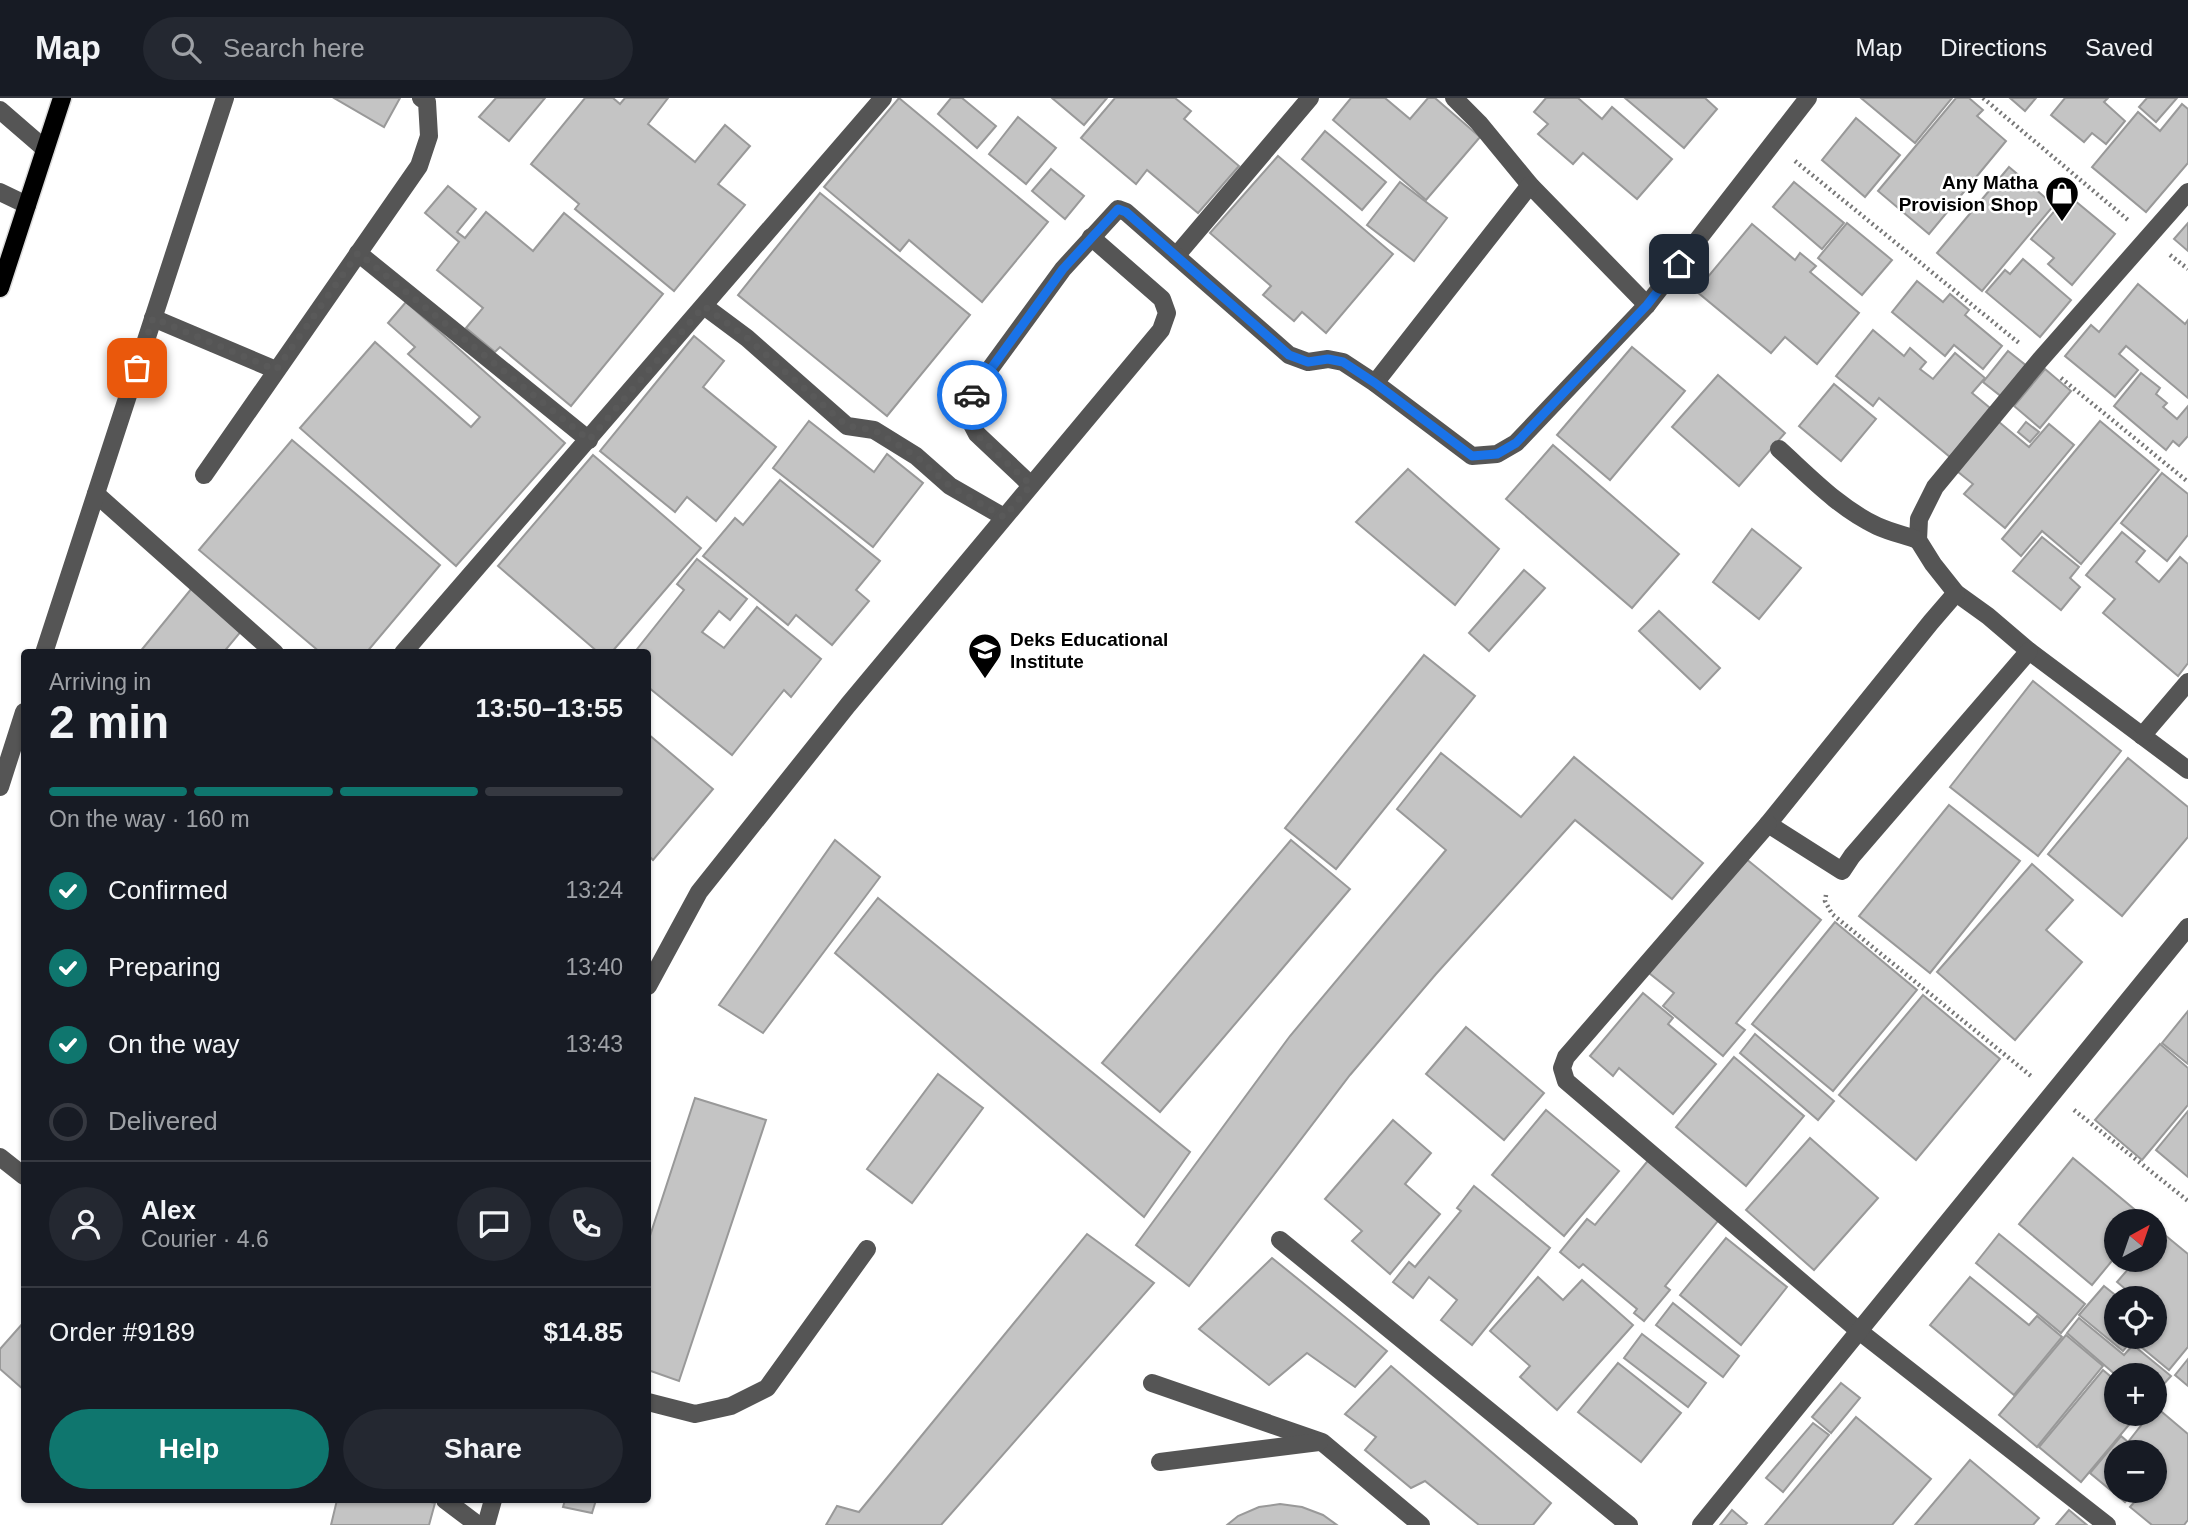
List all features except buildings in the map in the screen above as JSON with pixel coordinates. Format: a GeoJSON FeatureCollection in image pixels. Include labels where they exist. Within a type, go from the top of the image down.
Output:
{"type":"FeatureCollection","features":[{"type":"Feature","properties":{"kind":"main road"},"geometry":{"type":"LineString","coordinates":[[0,288],[62,98]]}},
{"type":"Feature","properties":{"kind":"street"},"geometry":{"type":"LineString","coordinates":[[45,649],[225,98]]}},
{"type":"Feature","properties":{"kind":"street"},"geometry":{"type":"LineString","coordinates":[[204,475],[419,166],[429,136],[427,102],[421,98]]}},
{"type":"Feature","properties":{"kind":"street"},"geometry":{"type":"LineString","coordinates":[[406,649],[883,98]]}},
{"type":"Feature","properties":{"kind":"street"},"geometry":{"type":"LineString","coordinates":[[1176,256],[1310,98]]}},
{"type":"Feature","properties":{"kind":"street"},"geometry":{"type":"LineString","coordinates":[[1454,98],[1479,123],[1530,185],[1647,305]]}},
{"type":"Feature","properties":{"kind":"street"},"geometry":{"type":"LineString","coordinates":[[1031,485],[977,435],[966,413],[973,392],[1063,269],[1118,209],[1126,212],[1289,355],[1308,362],[1328,359],[1343,362],[1472,456],[1497,454],[1516,443],[1647,305],[1808,98]]}},
{"type":"Feature","properties":{"kind":"street"},"geometry":{"type":"LineString","coordinates":[[0,110],[45,149]]}},
{"type":"Feature","properties":{"kind":"street"},"geometry":{"type":"LineString","coordinates":[[1375,383],[1530,185]]}},
{"type":"Feature","properties":{"kind":"street"},"geometry":{"type":"LineString","coordinates":[[0,192],[27,205]]}},
{"type":"Feature","properties":{"kind":"street"},"geometry":{"type":"LineString","coordinates":[[2188,192],[2040,360],[1935,487],[1919,519],[1918,540],[1956,593],[2188,770]]}},
{"type":"Feature","properties":{"kind":"street"},"geometry":{"type":"LineString","coordinates":[[651,978],[699,892],[848,705],[1161,330],[1167,313],[1162,299],[1091,237]]}},
{"type":"Feature","properties":{"kind":"street"},"geometry":{"type":"LineString","coordinates":[[358,253],[589,440]]}},
{"type":"Feature","properties":{"kind":"street"},"geometry":{"type":"LineString","coordinates":[[704,306],[747,338],[847,426],[874,430],[916,456],[950,486],[1004,517]]}},
{"type":"Feature","properties":{"kind":"street"},"geometry":{"type":"LineString","coordinates":[[153,318],[276,370]]}},
{"type":"Feature","properties":{"kind":"street"},"geometry":{"type":"LineString","coordinates":[[1779,449],[1850,511],[1878,526],[1918,540]]}},
{"type":"Feature","properties":{"kind":"street"},"geometry":{"type":"LineString","coordinates":[[96,494],[270,649]]}},
{"type":"Feature","properties":{"kind":"street"},"geometry":{"type":"LineString","coordinates":[[1956,593],[1768,824],[1566,1057],[1562,1068],[1566,1081],[1859,1331],[2107,1525]]}},
{"type":"Feature","properties":{"kind":"street"},"geometry":{"type":"LineString","coordinates":[[1768,824],[1842,871],[2029,651]]}},
{"type":"Feature","properties":{"kind":"street"},"geometry":{"type":"LineString","coordinates":[[2142,736],[2188,682]]}},
{"type":"Feature","properties":{"kind":"street"},"geometry":{"type":"LineString","coordinates":[[0,786],[21,721]]}},
{"type":"Feature","properties":{"kind":"street"},"geometry":{"type":"LineString","coordinates":[[1701,1525],[2188,927]]}},
{"type":"Feature","properties":{"kind":"street"},"geometry":{"type":"LineString","coordinates":[[0,1157],[21,1174]]}},
{"type":"Feature","properties":{"kind":"street"},"geometry":{"type":"LineString","coordinates":[[1280,1240],[1629,1525]]}},
{"type":"Feature","properties":{"kind":"street"},"geometry":{"type":"LineString","coordinates":[[651,1403],[695,1413],[731,1406],[767,1388],[867,1250]]}},
{"type":"Feature","properties":{"kind":"street"},"geometry":{"type":"LineString","coordinates":[[1152,1383],[1322,1442],[1421,1525]]}},
{"type":"Feature","properties":{"kind":"street"},"geometry":{"type":"LineString","coordinates":[[1160,1462],[1322,1442]]}},
{"type":"Feature","properties":{"kind":"street"},"geometry":{"type":"LineString","coordinates":[[449,1503],[478,1525]]}},
{"type":"Feature","properties":{"kind":"street"},"geometry":{"type":"LineString","coordinates":[[486,1525],[493,1503]]}},
{"type":"Feature","properties":{"kind":"path"},"geometry":{"type":"LineString","coordinates":[[1983,98],[2188,270]]}},
{"type":"Feature","properties":{"kind":"path"},"geometry":{"type":"LineString","coordinates":[[1773,142],[2188,482]]}},
{"type":"Feature","properties":{"kind":"path"},"geometry":{"type":"LineString","coordinates":[[1842,871],[1826,890],[1825,901],[1832,914],[2188,1201]]}},
{"type":"Feature","properties":{"kind":"way so far"},"geometry":{"type":"LineString","coordinates":[[137,368],[153,318],[276,370],[358,253],[589,440],[704,306],[747,338],[847,426],[874,430],[916,456],[950,486],[1004,517],[1031,485],[977,435],[966,413],[972,395]]}},
{"type":"Feature","properties":{"kind":"place","name":"Any Matha Provision Shop"},"geometry":{"type":"Point","coordinates":[2062,223]}},
{"type":"Feature","properties":{"kind":"place","name":"Deks Educational Institute"},"geometry":{"type":"Point","coordinates":[985,680]}},
{"type":"Feature","properties":{"kind":"route"},"geometry":{"type":"LineString","coordinates":[[972,395],[1063,269],[1118,209],[1126,212],[1289,355],[1308,362],[1328,359],[1343,362],[1472,456],[1497,454],[1516,443],[1647,305],[1679,264]]}}]}
